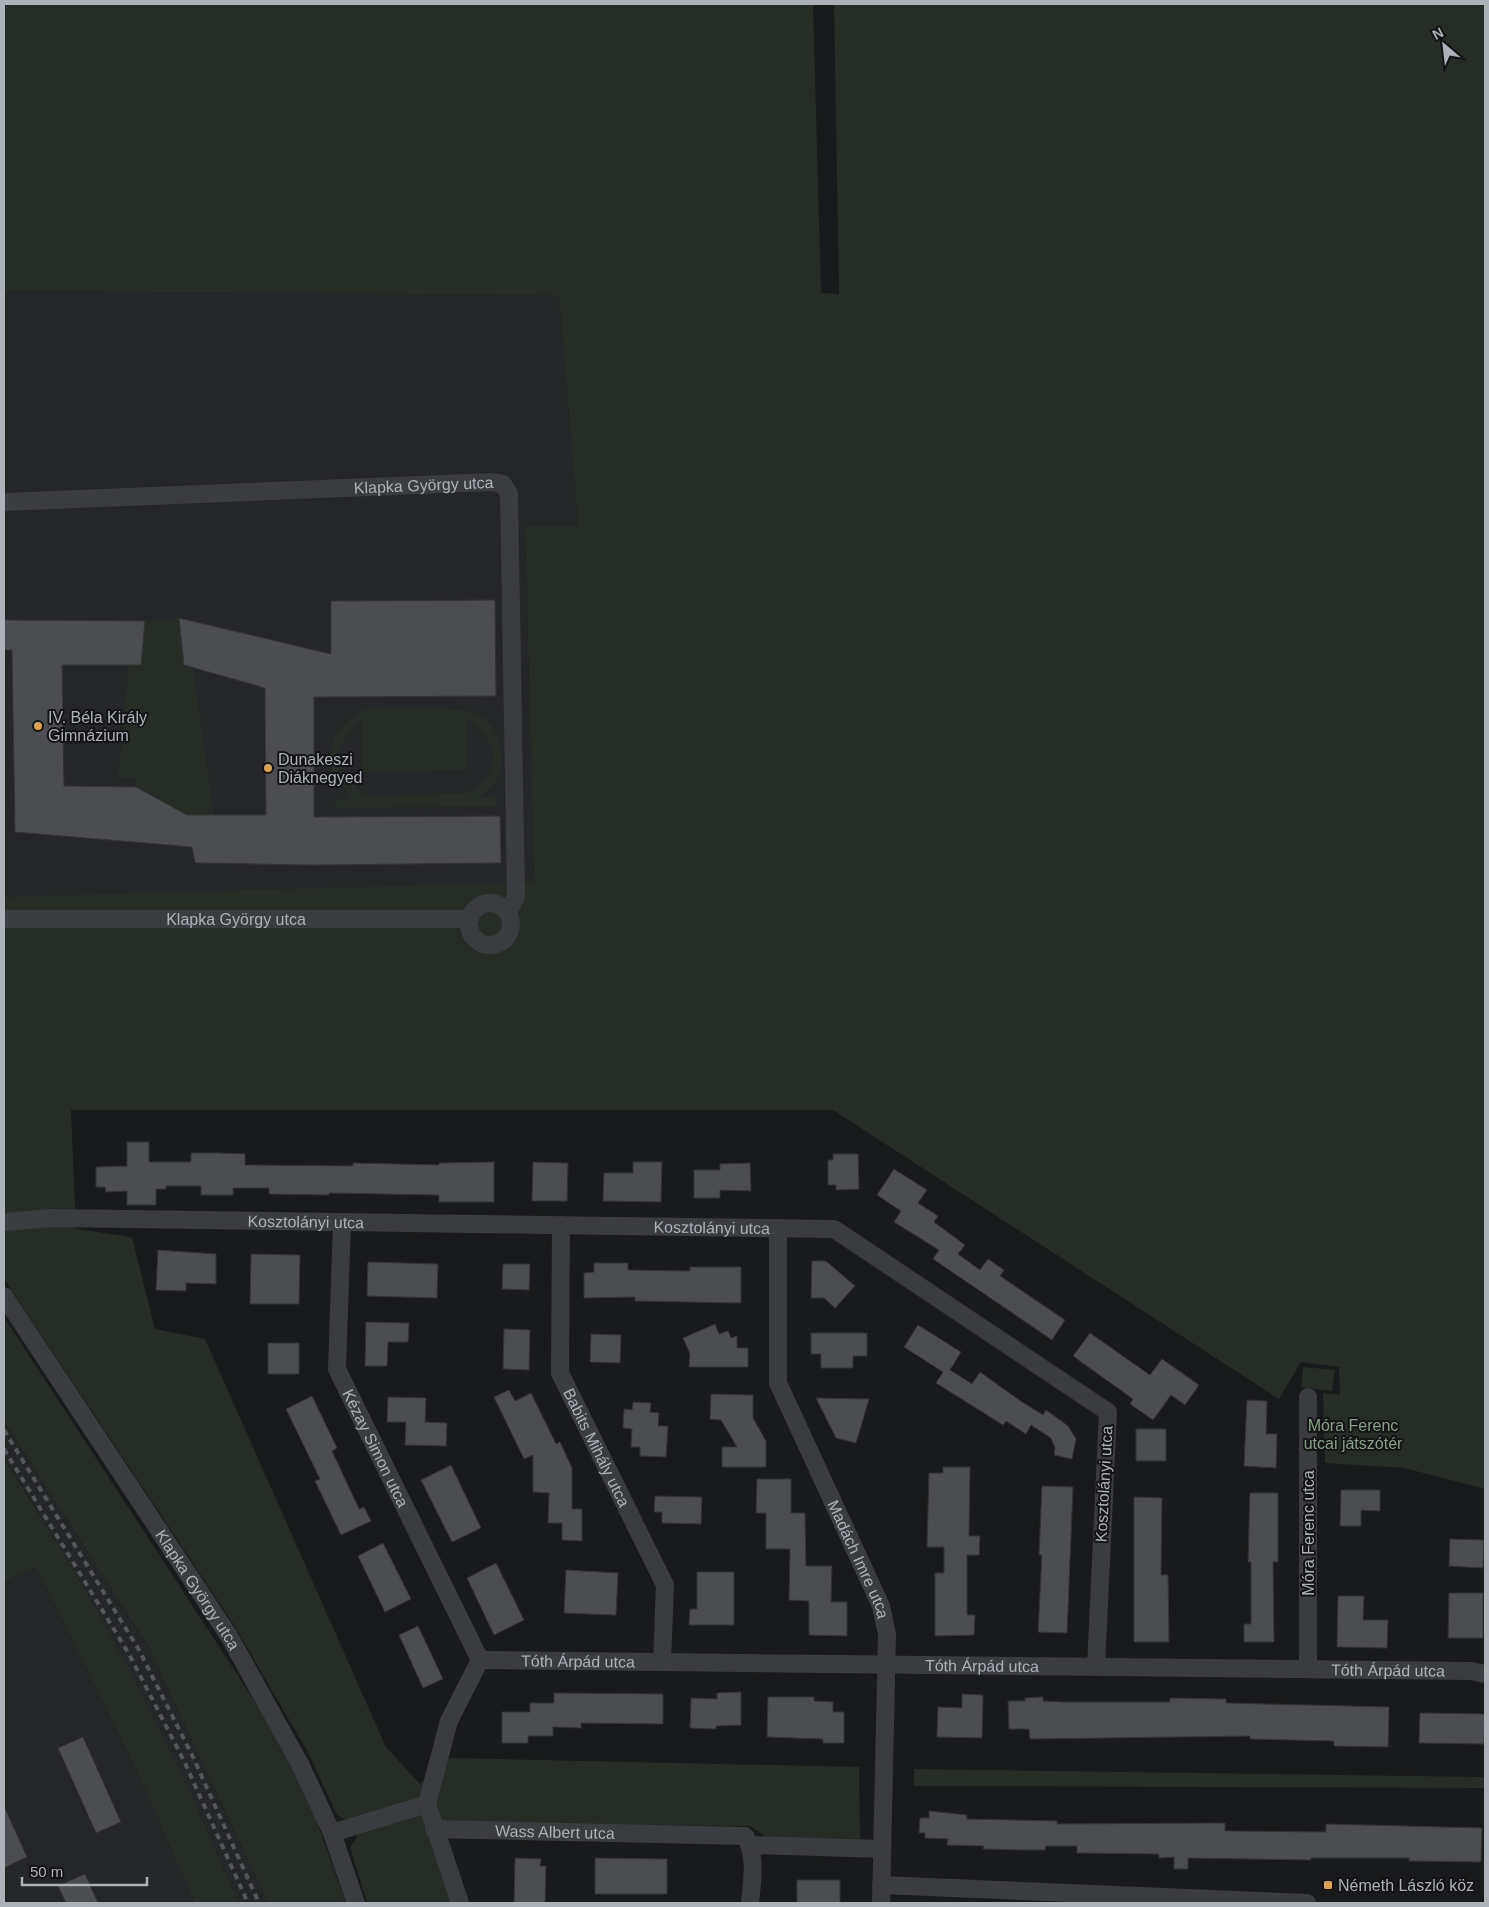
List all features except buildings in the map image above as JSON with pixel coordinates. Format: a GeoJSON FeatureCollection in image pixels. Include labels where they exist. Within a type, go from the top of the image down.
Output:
{"type":"FeatureCollection","features":[{"type":"Feature","properties":{"kind":"street","name":"Klapka György utca"},"geometry":{"type":"LineString","coordinates":[[4,502],[491,482],[503,484],[509,494],[516,896],[508,912],[510,933],[506,938],[494,945],[480,943],[475,938],[470,926],[470,918],[4,920]]}},
{"type":"Feature","properties":{"kind":"street"},"geometry":{"type":"LineString","coordinates":[[470,918],[478,908],[490,903],[508,912]]}},
{"type":"Feature","properties":{"kind":"street","name":"Kosztolányi utca"},"geometry":{"type":"LineString","coordinates":[[4,1222],[52,1218],[834,1229],[1108,1412],[1096,1667]]}},
{"type":"Feature","properties":{"kind":"street","name":"Kézay Simon utca"},"geometry":{"type":"LineString","coordinates":[[342,1222],[337,1368],[480,1660]]}},
{"type":"Feature","properties":{"kind":"street","name":"Babits Mihály utca"},"geometry":{"type":"LineString","coordinates":[[561,1225],[560,1373],[665,1585],[662,1662]]}},
{"type":"Feature","properties":{"kind":"street","name":"Madách Imre utca"},"geometry":{"type":"LineString","coordinates":[[778,1228],[778,1382],[880,1606],[886,1634],[881,1903]]}},
{"type":"Feature","properties":{"kind":"street","name":"Klapka György utca"},"geometry":{"type":"LineString","coordinates":[[4,1296],[230,1636],[300,1764],[332,1833],[356,1903]]}},
{"type":"Feature","properties":{"kind":"street","name":"Móra Ferenc utca"},"geometry":{"type":"LineString","coordinates":[[1308,1397],[1308,1669]]}},
{"type":"Feature","properties":{"kind":"street"},"geometry":{"type":"LineString","coordinates":[[460,1903],[427,1804],[449,1721],[480,1660]]}},
{"type":"Feature","properties":{"kind":"street","name":"Tóth Árpád utca"},"geometry":{"type":"LineString","coordinates":[[480,1660],[1471,1671],[1485,1674]]}},
{"type":"Feature","properties":{"kind":"street"},"geometry":{"type":"LineString","coordinates":[[332,1833],[427,1804]]}},
{"type":"Feature","properties":{"kind":"street","name":"Wass Albert utca"},"geometry":{"type":"LineString","coordinates":[[434,1829],[745,1836],[750,1845],[882,1849]]}},
{"type":"Feature","properties":{"kind":"street"},"geometry":{"type":"LineString","coordinates":[[750,1845],[753,1870],[750,1903]]}},
{"type":"Feature","properties":{"kind":"street"},"geometry":{"type":"LineString","coordinates":[[882,1885],[1307,1903]]}},
{"type":"Feature","properties":{"kind":"shaded area","name":"Dunakeszi Diáknegyed"},"geometry":{"type":"Polygon","coordinates":[[[4,291],[559,295],[578,526],[525,526],[534,882],[4,1093],[4,291]]]}},
{"type":"Feature","properties":{"kind":"shaded area"},"geometry":{"type":"Polygon","coordinates":[[[4,1421],[147,1644],[268,1903],[239,1903],[177,1765],[122,1658],[30,1498],[4,1459],[4,1421]]]}},
{"type":"Feature","properties":{"kind":"shaded area"},"geometry":{"type":"Polygon","coordinates":[[[36,1567],[130,1756],[195,1903],[4,1903],[4,1582],[36,1567]]]}},
{"type":"Feature","properties":{"kind":"green space","name":"Móra Ferenc utcai játszótér"},"geometry":{"type":"Polygon","coordinates":[[[4,4],[813,4],[821,293],[839,294],[834,4],[1485,4],[1485,1489],[1404,1468],[1325,1463],[1323,1393],[1340,1395],[1339,1367],[1301,1362],[1279,1399],[833,1110],[71,1110],[76,1229],[132,1237],[155,1329],[205,1339],[386,1747],[420,1784],[450,1758],[859,1767],[860,1839],[766,1837],[750,1826],[426,1824],[452,1903],[367,1903],[350,1847],[357,1838],[350,1822],[337,1815],[309,1754],[234,1625],[4,1279],[4,897],[534,882],[525,526],[578,526],[559,295],[4,291],[4,4]]]}},
{"type":"Feature","properties":{"kind":"green space"},"geometry":{"type":"Polygon","coordinates":[[[179,618],[184,665],[193,668],[214,815],[187,815],[136,787],[136,778],[118,778],[129,665],[141,665],[145,621],[179,618]]]}},
{"type":"Feature","properties":{"kind":"green space"},"geometry":{"type":"Polygon","coordinates":[[[367,709],[451,709],[474,713],[483,718],[491,725],[497,736],[502,759],[500,772],[494,783],[480,797],[496,797],[496,806],[336,808],[335,800],[351,799],[349,793],[335,777],[331,766],[332,746],[341,728],[357,714],[367,709]],[[467,718],[467,770],[362,772],[361,720],[344,740],[340,758],[342,767],[354,785],[365,795],[462,794],[486,779],[491,769],[493,759],[491,748],[478,728],[467,718]]]}},
{"type":"Feature","properties":{"kind":"green space"},"geometry":{"type":"Polygon","coordinates":[[[4,1317],[297,1766],[346,1903],[268,1903],[147,1644],[4,1421],[4,1317]]]}},
{"type":"Feature","properties":{"kind":"green space"},"geometry":{"type":"Polygon","coordinates":[[[1303,1367],[1335,1370],[1332,1391],[1301,1387],[1303,1367]]]}},
{"type":"Feature","properties":{"kind":"green space"},"geometry":{"type":"Polygon","coordinates":[[[4,1459],[73,1570],[138,1686],[185,1782],[239,1903],[195,1903],[130,1756],[36,1567],[4,1582],[4,1459]]]}},
{"type":"Feature","properties":{"kind":"green space"},"geometry":{"type":"Polygon","coordinates":[[[914,1769],[1485,1777],[1485,1788],[914,1786],[914,1769]]]}},
{"type":"Feature","properties":{"kind":"railway"},"geometry":{"type":"LineString","coordinates":[[4,1430],[139,1650],[193,1757],[259,1903]]}},
{"type":"Feature","properties":{"kind":"railway"},"geometry":{"type":"LineString","coordinates":[[4,1449],[129,1654],[184,1761],[248,1903]]}},
{"type":"Feature","properties":{"kind":"place","name":"IV. Béla Király Gimnázium"},"geometry":{"type":"Point","coordinates":[38,726]}},
{"type":"Feature","properties":{"kind":"place","name":"Dunakeszi Diáknegyed"},"geometry":{"type":"Point","coordinates":[268,768]}},
{"type":"Feature","properties":{"kind":"place","name":"Németh László köz"},"geometry":{"type":"Point","coordinates":[1328,1885]}}]}
